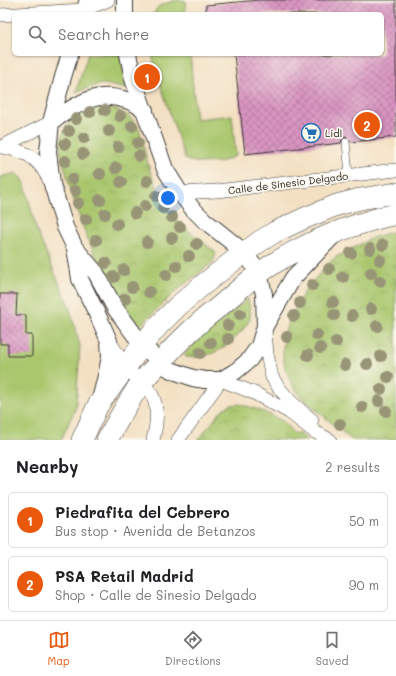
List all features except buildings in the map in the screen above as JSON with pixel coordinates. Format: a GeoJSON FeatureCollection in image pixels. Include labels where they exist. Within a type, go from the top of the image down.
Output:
{"type":"FeatureCollection","features":[{"type":"Feature","properties":{"kind":"main road"},"geometry":{"type":"LineString","coordinates":[[82,440],[98,405],[126,366],[159,325],[188,296],[244,252],[275,232],[337,205],[360,199],[396,193]]}},
{"type":"Feature","properties":{"kind":"main road"},"geometry":{"type":"LineString","coordinates":[[107,440],[142,382],[160,362],[196,325],[259,273],[304,247],[338,231],[374,219],[396,214]]}},
{"type":"Feature","properties":{"kind":"street"},"geometry":{"type":"LineString","coordinates":[[36,12],[85,8],[108,0]]}},
{"type":"Feature","properties":{"kind":"street"},"geometry":{"type":"LineString","coordinates":[[125,0],[125,12]]}},
{"type":"Feature","properties":{"kind":"street"},"geometry":{"type":"LineString","coordinates":[[0,15],[12,14]]}},
{"type":"Feature","properties":{"kind":"street"},"geometry":{"type":"LineString","coordinates":[[69,56],[51,122],[48,152],[52,184],[65,227],[75,248],[96,273],[115,308],[142,345],[171,370],[193,378],[221,380],[254,393],[289,412],[315,432],[330,440]]}},
{"type":"Feature","properties":{"kind":"street"},"geometry":{"type":"LineString","coordinates":[[128,56],[133,79],[165,169],[180,193],[204,220],[244,252],[259,273],[264,294],[267,354],[272,377],[287,397],[316,424],[330,440]]}},
{"type":"Feature","properties":{"kind":"street"},"geometry":{"type":"LineString","coordinates":[[1,147],[51,122],[80,102],[94,97],[106,96],[126,100],[145,110]]}},
{"type":"Feature","properties":{"kind":"street"},"geometry":{"type":"LineString","coordinates":[[1,147],[16,149],[26,154],[37,162],[52,184]]}},
{"type":"Feature","properties":{"kind":"street","name":"Calle de Sinesio Delgado"},"geometry":{"type":"LineString","coordinates":[[180,193],[217,191],[396,170]]}},
{"type":"Feature","properties":{"kind":"street"},"geometry":{"type":"LineString","coordinates":[[178,440],[221,380],[236,371],[249,360],[259,346],[265,326],[293,278],[338,231]]}},
{"type":"Feature","properties":{"kind":"street"},"geometry":{"type":"LineString","coordinates":[[75,248],[80,279],[109,340],[126,366],[142,382],[154,398],[157,418],[153,440]]}},
{"type":"Feature","properties":{"kind":"street"},"geometry":{"type":"LineString","coordinates":[[98,405],[108,372],[110,356],[109,340]]}},
{"type":"Feature","properties":{"kind":"lane"},"geometry":{"type":"LineString","coordinates":[[346,142],[349,175]]}},
{"type":"Feature","properties":{"kind":"green space"},"geometry":{"type":"Polygon","coordinates":[[[185,0],[186,12],[154,12],[159,6],[173,1],[185,0]]]}},
{"type":"Feature","properties":{"kind":"green space"},"geometry":{"type":"Polygon","coordinates":[[[87,56],[120,56],[127,89],[104,84],[76,92],[87,56]]]}},
{"type":"Feature","properties":{"kind":"green space"},"geometry":{"type":"Polygon","coordinates":[[[152,56],[190,56],[196,119],[232,115],[236,156],[220,162],[200,163],[186,160],[157,74],[152,56]]]}},
{"type":"Feature","properties":{"kind":"green space"},"geometry":{"type":"Polygon","coordinates":[[[102,106],[113,108],[124,113],[133,120],[139,129],[157,189],[167,207],[182,225],[216,254],[213,262],[176,291],[139,327],[116,296],[94,253],[76,207],[60,151],[60,143],[63,134],[74,117],[91,108],[102,106]]]}},
{"type":"Feature","properties":{"kind":"green space"},"geometry":{"type":"Polygon","coordinates":[[[16,173],[24,181],[37,232],[69,306],[80,346],[76,407],[61,440],[0,440],[0,177],[16,173]]]}},
{"type":"Feature","properties":{"kind":"green space"},"geometry":{"type":"Polygon","coordinates":[[[396,231],[396,440],[352,440],[303,399],[293,386],[285,369],[283,357],[286,328],[307,288],[329,263],[336,257],[374,237],[396,231]]]}},
{"type":"Feature","properties":{"kind":"green space"},"geometry":{"type":"Polygon","coordinates":[[[248,299],[250,318],[243,330],[237,336],[220,350],[208,355],[186,357],[184,354],[215,325],[248,299]]]}},
{"type":"Feature","properties":{"kind":"green space"},"geometry":{"type":"Polygon","coordinates":[[[239,404],[269,414],[284,422],[293,433],[300,434],[307,440],[198,440],[223,409],[231,405],[239,404]]]}},
{"type":"Feature","properties":{"kind":"place","name":"Piedrafita del Cebrero"},"geometry":{"type":"Point","coordinates":[147,77]}},
{"type":"Feature","properties":{"kind":"place","name":"PSA Retail Madrid"},"geometry":{"type":"Point","coordinates":[367,125]}},
{"type":"Feature","properties":{"kind":"place","name":"Lidl"},"geometry":{"type":"Point","coordinates":[311,133]}}]}
